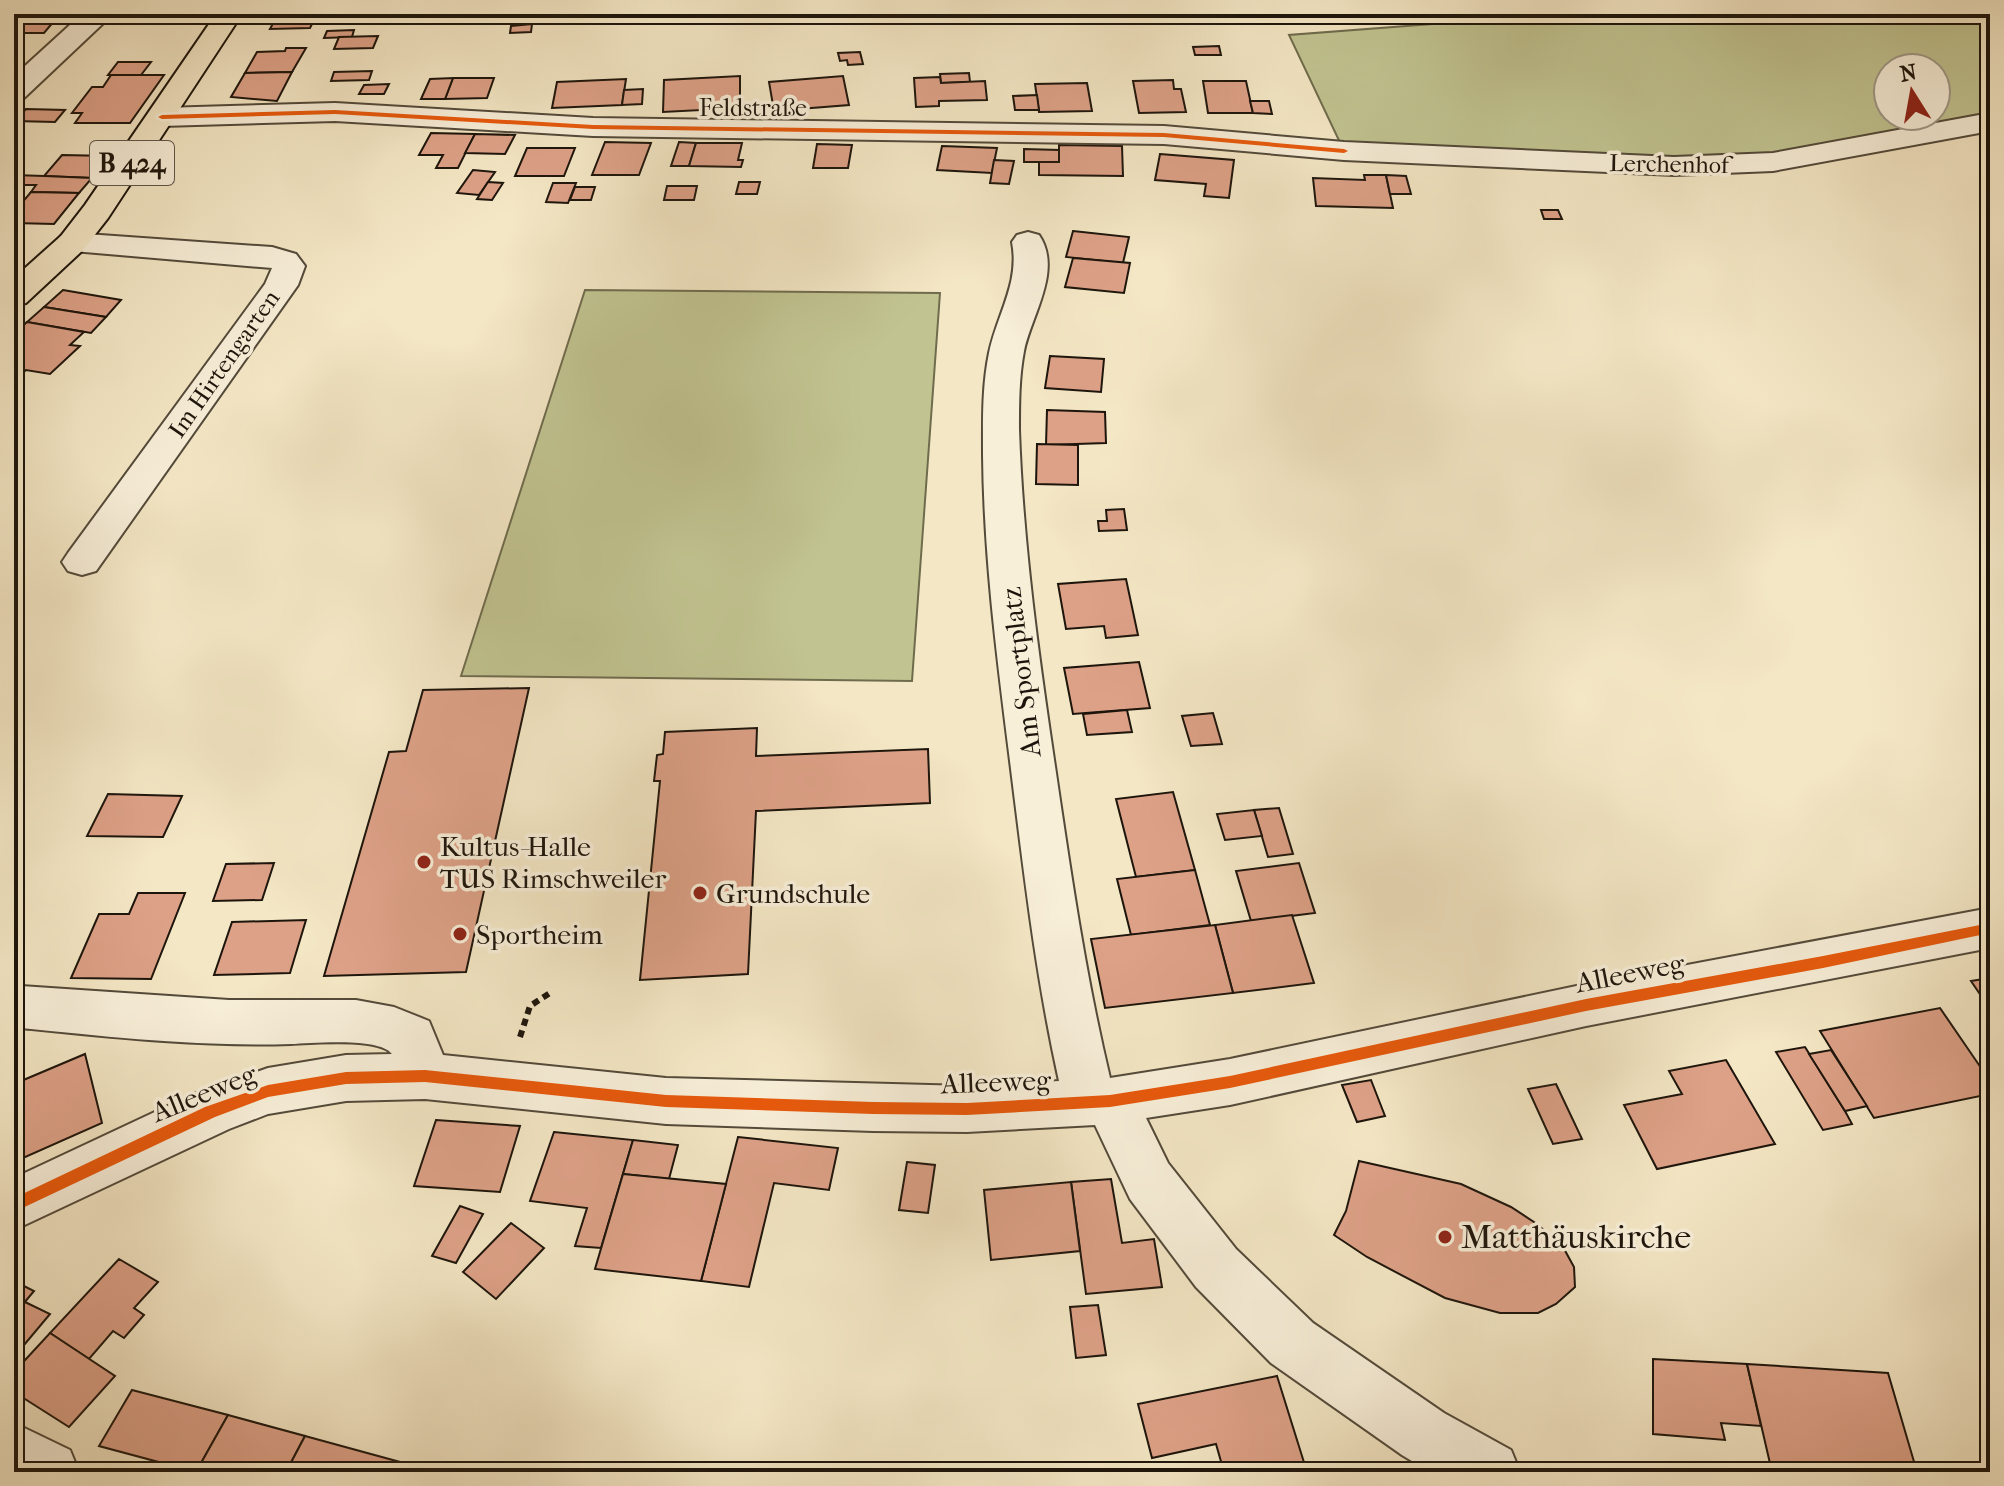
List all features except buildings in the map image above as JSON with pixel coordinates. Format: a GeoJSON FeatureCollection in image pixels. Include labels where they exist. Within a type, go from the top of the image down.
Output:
{"type":"FeatureCollection","features":[{"type":"Feature","properties":{"kind":"main road","name":"B 424"},"geometry":{"type":"LineString","coordinates":[[14,296],[72,243],[123,178],[229,14]]}},
{"type":"Feature","properties":{"kind":"street"},"geometry":{"type":"LineString","coordinates":[[14,92],[79,29],[100,14]]}},
{"type":"Feature","properties":{"kind":"street","name":"Feldstraße"},"geometry":{"type":"LineString","coordinates":[[162,117],[335,112],[593,127],[1164,135],[1344,151]]}},
{"type":"Feature","properties":{"kind":"street","name":"Lerchenhof"},"geometry":{"type":"LineString","coordinates":[[1344,151],[1733,166],[1855,149],[1990,122]]}},
{"type":"Feature","properties":{"kind":"street","name":"Am Sportplatz"},"geometry":{"type":"LineString","coordinates":[[1028,242],[1032,277],[1008,347],[1003,393],[1005,526],[1023,702],[1058,953],[1100,1102],[1149,1181],[1216,1268],[1292,1343],[1423,1434],[1489,1472]]}},
{"type":"Feature","properties":{"kind":"street","name":"Im Hirtengarten"},"geometry":{"type":"LineString","coordinates":[[72,243],[272,257],[289,266],[281,285],[82,562]]}},
{"type":"Feature","properties":{"kind":"street","name":"Alleeweg"},"geometry":{"type":"LineString","coordinates":[[14,1205],[210,1112],[268,1091],[346,1078],[425,1076],[666,1101],[967,1109],[1100,1102],[1230,1082],[1586,1005],[1990,928]]}},
{"type":"Feature","properties":{"kind":"street"},"geometry":{"type":"LineString","coordinates":[[21,1007],[126,1018],[270,1023],[355,1022],[411,1036],[425,1076]]}},
{"type":"Feature","properties":{"kind":"street"},"geometry":{"type":"LineString","coordinates":[[14,1453],[48,1472]]}},
{"type":"Feature","properties":{"kind":"path"},"geometry":{"type":"LineString","coordinates":[[530,1006],[550,993]]}},
{"type":"Feature","properties":{"kind":"green space"},"geometry":{"type":"Polygon","coordinates":[[[1514,14],[1990,14],[1990,122],[1952,129],[1952,52],[1872,52],[1872,132],[1936,132],[1773,162],[1344,151],[1289,35],[1498,19],[1514,14]]]}},
{"type":"Feature","properties":{"kind":"green space"},"geometry":{"type":"Polygon","coordinates":[[[585,290],[940,293],[912,681],[461,676],[585,290]]]}},
{"type":"Feature","properties":{"kind":"cycle path"},"geometry":{"type":"LineString","coordinates":[[162,117],[335,112],[593,127],[1164,135],[1344,151]]}},
{"type":"Feature","properties":{"kind":"cycle path"},"geometry":{"type":"LineString","coordinates":[[14,1205],[210,1112],[268,1091],[346,1078],[425,1076],[666,1101],[873,1108],[967,1109],[1110,1101],[1230,1082],[1586,1005],[1990,928]]}},
{"type":"Feature","properties":{"kind":"place","name":"Kultus-Halle TUS Rimschweiler"},"geometry":{"type":"Point","coordinates":[424,862]}},
{"type":"Feature","properties":{"kind":"place","name":"Grundschule"},"geometry":{"type":"Point","coordinates":[700,893]}},
{"type":"Feature","properties":{"kind":"place","name":"Sportheim"},"geometry":{"type":"Point","coordinates":[460,934]}},
{"type":"Feature","properties":{"kind":"place","name":"Matthäuskirche"},"geometry":{"type":"Point","coordinates":[1445,1237]}}]}
